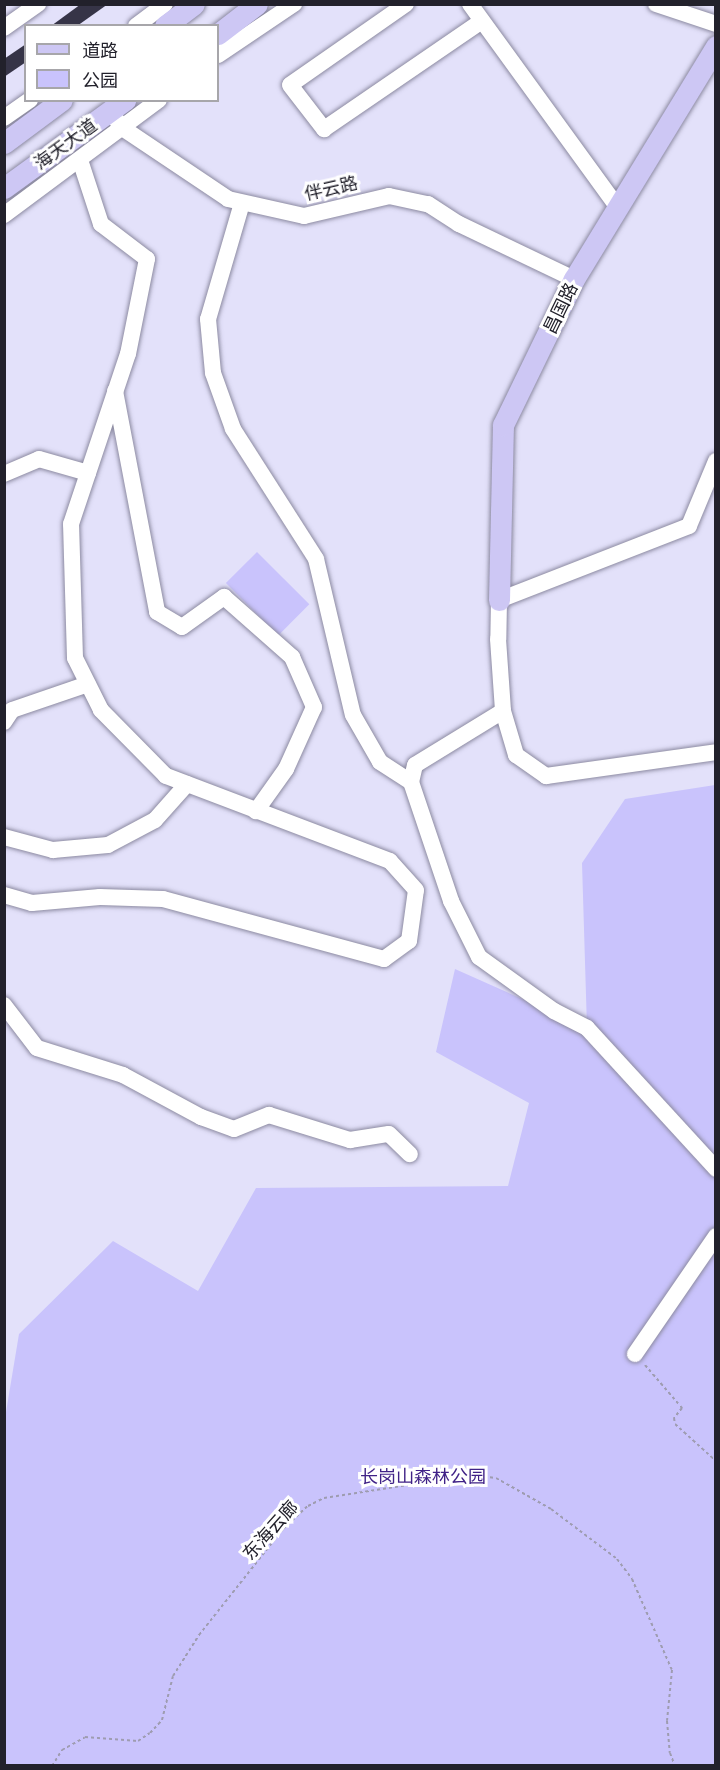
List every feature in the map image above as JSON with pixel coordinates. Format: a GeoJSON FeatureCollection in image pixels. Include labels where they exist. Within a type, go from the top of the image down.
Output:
{"type":"FeatureCollection","features":[{"type":"Feature","properties":{"kind":"main road"},"geometry":{"type":"LineString","coordinates":[[168,24],[194,4]]}},
{"type":"Feature","properties":{"kind":"main road"},"geometry":{"type":"LineString","coordinates":[[219,33],[257,4]]}},
{"type":"Feature","properties":{"kind":"main road","name":"昌国路"},"geometry":{"type":"LineString","coordinates":[[499,600],[503,425],[574,279],[619,209],[716,46]]}},
{"type":"Feature","properties":{"kind":"main road","name":"海天大道"},"geometry":{"type":"LineString","coordinates":[[4,143],[59,102]]}},
{"type":"Feature","properties":{"kind":"main road","name":"海天大道"},"geometry":{"type":"LineString","coordinates":[[4,188],[117,106]]}},
{"type":"Feature","properties":{"kind":"street"},"geometry":{"type":"LineString","coordinates":[[4,28],[38,4]]}},
{"type":"Feature","properties":{"kind":"street"},"geometry":{"type":"LineString","coordinates":[[139,24],[165,4]]}},
{"type":"Feature","properties":{"kind":"street"},"geometry":{"type":"LineString","coordinates":[[219,53],[294,4]]}},
{"type":"Feature","properties":{"kind":"street"},"geometry":{"type":"LineString","coordinates":[[406,4],[290,85],[324,129],[482,21]]}},
{"type":"Feature","properties":{"kind":"street"},"geometry":{"type":"LineString","coordinates":[[470,4],[619,209]]}},
{"type":"Feature","properties":{"kind":"street"},"geometry":{"type":"LineString","coordinates":[[656,4],[716,24]]}},
{"type":"Feature","properties":{"kind":"street"},"geometry":{"type":"LineString","coordinates":[[4,118],[27,102]]}},
{"type":"Feature","properties":{"kind":"street"},"geometry":{"type":"LineString","coordinates":[[4,215],[124,129],[157,102]]}},
{"type":"Feature","properties":{"kind":"street","name":"伴云路"},"geometry":{"type":"LineString","coordinates":[[117,106],[124,129],[187,174],[228,199],[304,216],[389,196],[428,204],[459,224],[574,279]]}},
{"type":"Feature","properties":{"kind":"street"},"geometry":{"type":"LineString","coordinates":[[4,896],[32,903],[100,897],[163,899],[384,959],[409,941],[416,890],[390,861],[166,776],[101,710],[75,658],[71,524],[128,354],[147,259],[101,224],[80,160]]}},
{"type":"Feature","properties":{"kind":"street"},"geometry":{"type":"LineString","coordinates":[[243,203],[208,319],[213,373],[233,429],[316,559],[353,715],[380,762],[411,782]]}},
{"type":"Feature","properties":{"kind":"street"},"geometry":{"type":"LineString","coordinates":[[115,390],[157,612],[182,627],[224,597],[292,657],[314,707],[286,769],[256,811]]}},
{"type":"Feature","properties":{"kind":"street"},"geometry":{"type":"LineString","coordinates":[[4,474],[39,459],[88,473]]}},
{"type":"Feature","properties":{"kind":"street"},"geometry":{"type":"LineString","coordinates":[[716,461],[689,526],[499,600],[503,711],[516,755],[546,776],[716,752]]}},
{"type":"Feature","properties":{"kind":"street"},"geometry":{"type":"LineString","coordinates":[[4,723],[12,710],[88,684]]}},
{"type":"Feature","properties":{"kind":"street"},"geometry":{"type":"LineString","coordinates":[[503,711],[432,752],[415,765],[411,782],[451,901],[479,957],[554,1011],[587,1028],[716,1169]]}},
{"type":"Feature","properties":{"kind":"street"},"geometry":{"type":"LineString","coordinates":[[4,837],[53,850],[108,845],[155,820],[187,784]]}},
{"type":"Feature","properties":{"kind":"street"},"geometry":{"type":"LineString","coordinates":[[4,1005],[38,1048],[123,1075],[201,1117],[234,1129],[269,1115],[350,1140],[388,1134],[410,1154]]}},
{"type":"Feature","properties":{"kind":"street"},"geometry":{"type":"LineString","coordinates":[[635,1354],[716,1236]]}},
{"type":"Feature","properties":{"kind":"path"},"geometry":{"type":"LineString","coordinates":[[635,1354],[682,1408],[674,1418],[675,1424],[716,1461]]}},
{"type":"Feature","properties":{"kind":"path","name":"东海云廊"},"geometry":{"type":"LineString","coordinates":[[52,1766],[62,1750],[85,1737],[138,1741],[150,1733],[162,1720],[172,1676],[199,1635],[283,1529],[308,1506],[324,1498],[472,1475],[496,1479],[551,1509],[618,1559],[632,1579],[672,1670],[667,1721],[670,1753],[675,1766]]}},
{"type":"Feature","properties":{"kind":"green space"},"geometry":{"type":"Polygon","coordinates":[[[257,552],[309,604],[278,635],[226,583],[257,552]]]}},
{"type":"Feature","properties":{"kind":"green space","name":"长岗山森林公园"},"geometry":{"type":"Polygon","coordinates":[[[715,785],[715,1765],[5,1766],[4,1424],[19,1334],[113,1241],[198,1291],[256,1188],[508,1186],[529,1103],[436,1052],[455,969],[587,1028],[582,863],[625,799],[715,785]]]}},
{"type":"Feature","properties":{"kind":"building"},"geometry":{"type":"Polygon","coordinates":[[[81,4],[108,4],[80,24],[54,24],[81,4]]]}},
{"type":"Feature","properties":{"kind":"building"},"geometry":{"type":"Polygon","coordinates":[[[24,45],[24,63],[4,77],[4,59],[24,45]]]}}]}
